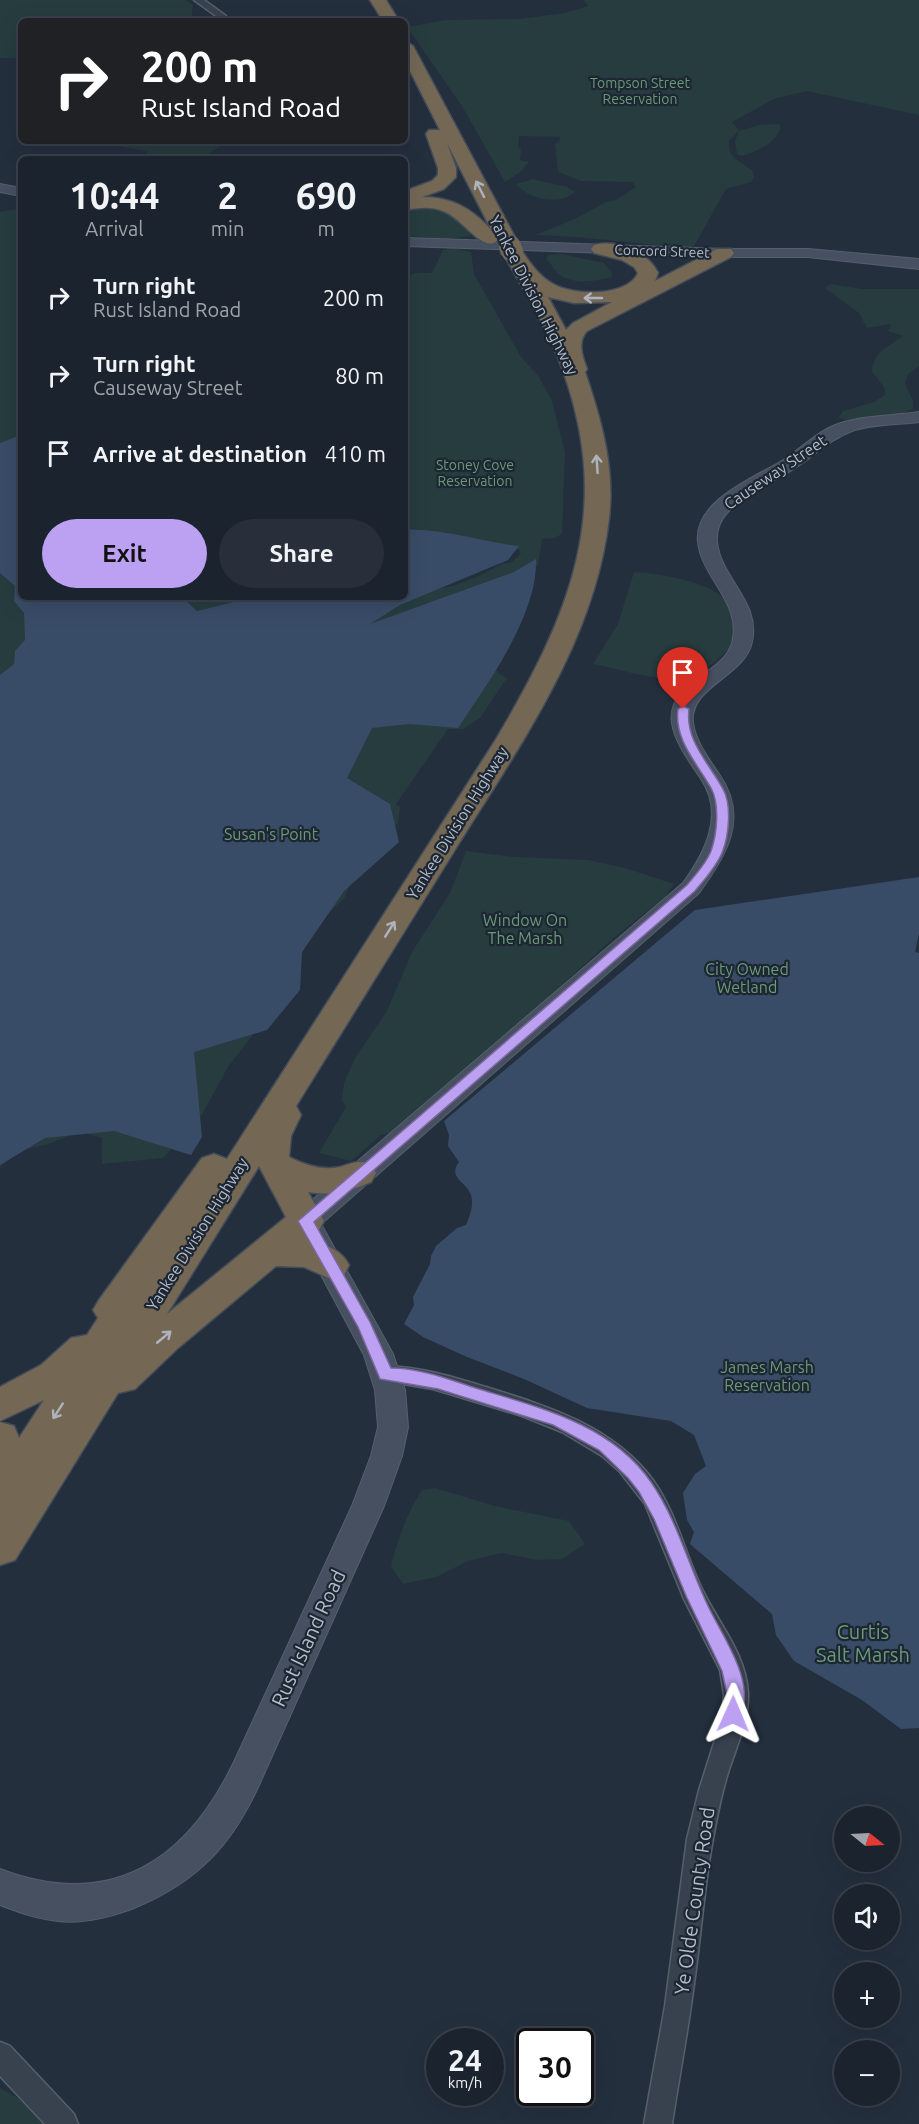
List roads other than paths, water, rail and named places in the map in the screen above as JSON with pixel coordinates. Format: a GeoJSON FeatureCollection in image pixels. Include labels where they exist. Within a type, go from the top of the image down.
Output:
{"type":"FeatureCollection","features":[{"type":"Feature","properties":{"kind":"highway"},"geometry":{"type":"LineString","coordinates":[[365,0],[375,18]]}},
{"type":"Feature","properties":{"kind":"highway"},"geometry":{"type":"LineString","coordinates":[[378,0],[389,18]]}},
{"type":"Feature","properties":{"kind":"highway","name":"Yankee Division Highway"},"geometry":{"type":"LineString","coordinates":[[0,1501],[506,707],[536,654],[558,601],[574,542],[578,503],[579,474],[574,427],[553,364],[408,52]]}},
{"type":"Feature","properties":{"kind":"highway","name":"Yankee Division Highway"},"geometry":{"type":"LineString","coordinates":[[0,1548],[520,723],[568,633],[588,573],[597,523],[598,468],[594,434],[586,402],[566,352],[499,245],[408,80]]}},
{"type":"Feature","properties":{"kind":"highway"},"geometry":{"type":"LineString","coordinates":[[408,197],[438,185],[447,177],[447,168],[432,127]]}},
{"type":"Feature","properties":{"kind":"highway"},"geometry":{"type":"LineString","coordinates":[[408,204],[431,203],[456,207],[476,222],[541,286],[555,293],[576,297],[602,298],[628,293],[656,277],[724,253]]}},
{"type":"Feature","properties":{"kind":"highway"},"geometry":{"type":"LineString","coordinates":[[601,249],[631,257],[656,277]]}},
{"type":"Feature","properties":{"kind":"highway"},"geometry":{"type":"LineString","coordinates":[[586,402],[570,350],[573,335],[585,324],[656,277],[669,277],[672,264],[668,254],[658,251]]}},
{"type":"Feature","properties":{"kind":"highway"},"geometry":{"type":"LineString","coordinates":[[0,1548],[125,1373],[306,1221],[277,1166],[272,1150],[274,1136],[358,979]]}},
{"type":"Feature","properties":{"kind":"highway"},"geometry":{"type":"LineString","coordinates":[[277,1166],[297,1176],[323,1182],[340,1181],[359,1173]]}},
{"type":"Feature","properties":{"kind":"highway"},"geometry":{"type":"LineString","coordinates":[[0,1405],[55,1377],[85,1348],[214,1167]]}},
{"type":"Feature","properties":{"kind":"highway"},"geometry":{"type":"LineString","coordinates":[[263,1255],[300,1251],[314,1254],[331,1265]]}},
{"type":"Feature","properties":{"kind":"highway"},"geometry":{"type":"LineString","coordinates":[[0,1438],[5,1457],[0,1478]]}},
{"type":"Feature","properties":{"kind":"street"},"geometry":{"type":"LineString","coordinates":[[198,0],[222,16]]}},
{"type":"Feature","properties":{"kind":"street"},"geometry":{"type":"LineString","coordinates":[[0,188],[18,191]]}},
{"type":"Feature","properties":{"kind":"street","name":"Concord Street"},"geometry":{"type":"LineString","coordinates":[[408,242],[724,253],[808,253],[919,264]]}},
{"type":"Feature","properties":{"kind":"street"},"geometry":{"type":"LineString","coordinates":[[893,261],[919,259]]}},
{"type":"Feature","properties":{"kind":"street","name":"Causeway Street"},"geometry":{"type":"LineString","coordinates":[[306,1221],[691,888],[705,871],[717,851],[722,823],[722,805],[718,790],[696,757],[686,735],[682,720],[683,709],[702,685],[736,657],[742,647],[746,621],[741,608],[717,573],[712,561],[706,533],[713,518],[728,501],[793,462],[838,430],[860,424],[919,417]]}},
{"type":"Feature","properties":{"kind":"street","name":"Rust Island Road"},"geometry":{"type":"LineString","coordinates":[[0,1887],[29,1899],[54,1903],[91,1903],[146,1887],[180,1866],[218,1825],[259,1744],[380,1477],[393,1427],[386,1374],[365,1326],[306,1221]]}},
{"type":"Feature","properties":{"kind":"street","name":"Ye Olde County Road"},"geometry":{"type":"LineString","coordinates":[[386,1374],[400,1374],[438,1382],[558,1419],[588,1434],[619,1458],[645,1487],[662,1517],[695,1598],[731,1670],[736,1694],[733,1714],[729,1737],[713,1782],[694,1870],[679,2005],[658,2124]]}},
{"type":"Feature","properties":{"kind":"street"},"geometry":{"type":"LineString","coordinates":[[0,2056],[64,2124]]}},
{"type":"Feature","properties":{"kind":"water"},"geometry":{"type":"Polygon","coordinates":[[[18,436],[18,600],[185,600],[197,611],[234,602],[234,600],[408,600],[408,530],[448,533],[519,546],[508,560],[400,605],[370,624],[514,572],[536,559],[529,603],[520,625],[496,670],[458,728],[409,724],[372,728],[347,778],[390,804],[399,842],[344,891],[302,952],[300,990],[267,1030],[194,1052],[202,1137],[191,1155],[114,1131],[45,1138],[0,1165],[0,675],[14,664],[15,651],[25,640],[24,613],[14,601],[15,586],[0,573],[0,443],[18,436]]]}},
{"type":"Feature","properties":{"kind":"water"},"geometry":{"type":"Polygon","coordinates":[[[919,877],[919,933],[915,952],[919,953],[919,1728],[901,1729],[862,1700],[794,1661],[776,1635],[772,1614],[690,1544],[694,1532],[687,1520],[683,1493],[695,1474],[706,1466],[694,1435],[671,1421],[587,1408],[423,1337],[404,1324],[414,1305],[413,1297],[430,1264],[436,1246],[457,1228],[466,1225],[471,1210],[471,1195],[456,1176],[456,1167],[459,1162],[448,1146],[449,1135],[444,1121],[695,910],[919,877]]]}},
{"type":"Feature","properties":{"kind":"park label","name":"Tompson Street Reservation"},"geometry":{"type":"Point","coordinates":[640,92]}},
{"type":"Feature","properties":{"kind":"park label","name":"Stoney Cove Reservation"},"geometry":{"type":"Point","coordinates":[475,474]}},
{"type":"Feature","properties":{"kind":"park label","name":"Susan's Point"},"geometry":{"type":"Point","coordinates":[271,834]}},
{"type":"Feature","properties":{"kind":"park label","name":"Window On The Marsh"},"geometry":{"type":"Point","coordinates":[525,929]}},
{"type":"Feature","properties":{"kind":"park label","name":"City Owned Wetland"},"geometry":{"type":"Point","coordinates":[747,978]}},
{"type":"Feature","properties":{"kind":"park label","name":"James Marsh Reservation"},"geometry":{"type":"Point","coordinates":[767,1376]}},
{"type":"Feature","properties":{"kind":"park label","name":"Curtis Salt Marsh"},"geometry":{"type":"Point","coordinates":[863,1642]}}]}
